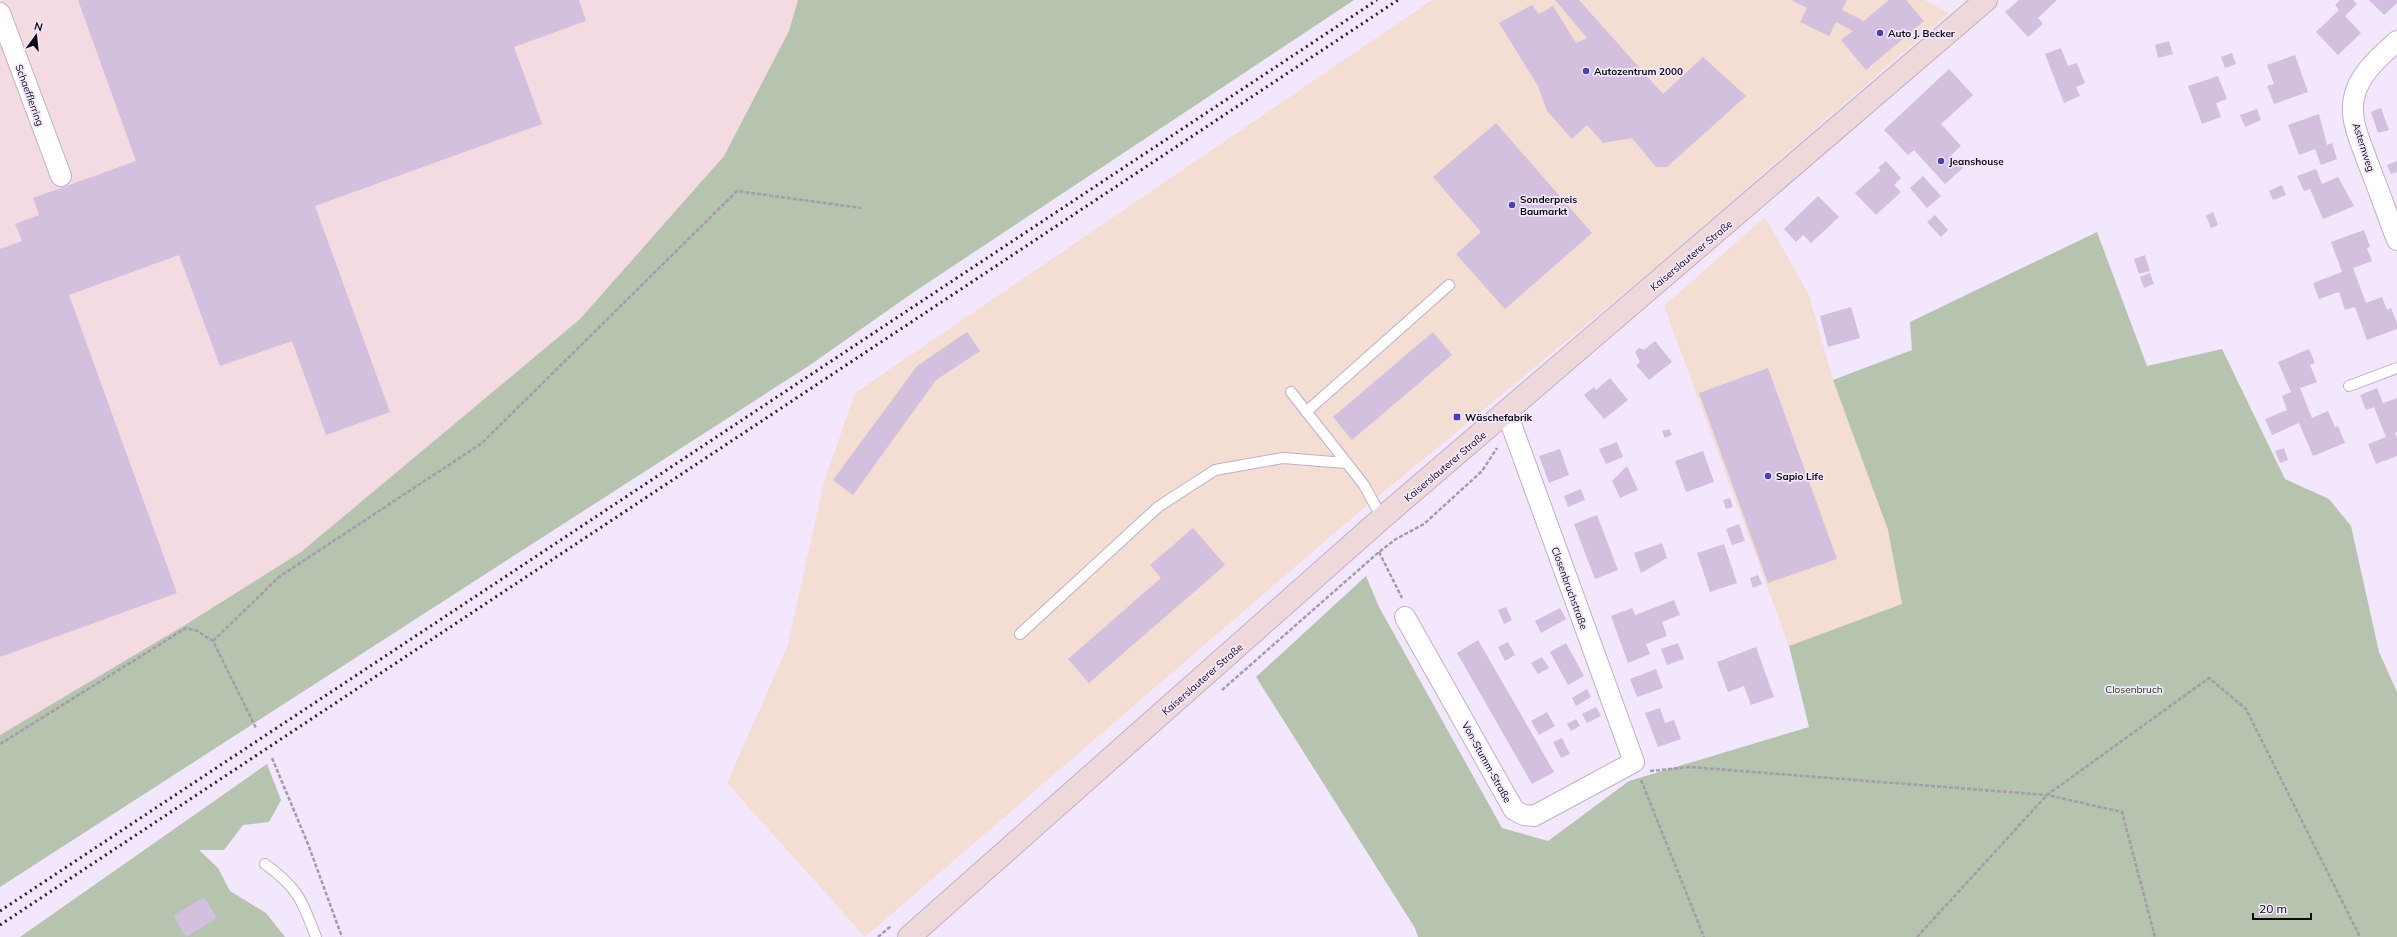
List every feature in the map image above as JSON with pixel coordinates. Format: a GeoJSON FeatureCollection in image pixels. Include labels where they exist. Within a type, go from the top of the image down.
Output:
{"type":"FeatureCollection","features":[{"type":"Feature","properties":{"kind":"main road","name":"Kaiserslauterer Straße"},"geometry":{"type":"LineString","coordinates":[[909,937],[1382,518],[1511,422],[1986,0]]}},
{"type":"Feature","properties":{"kind":"street","name":"Schaefflerring"},"geometry":{"type":"LineString","coordinates":[[0,13],[61,176]]}},
{"type":"Feature","properties":{"kind":"street","name":"Asternweg"},"geometry":{"type":"LineString","coordinates":[[2397,41],[2380,56],[2364,74],[2356,91],[2352,107],[2356,129],[2397,240]]}},
{"type":"Feature","properties":{"kind":"street","name":"Closenbruchstraße"},"geometry":{"type":"LineString","coordinates":[[1511,422],[1636,767]]}},
{"type":"Feature","properties":{"kind":"street","name":"Von-Stumm-Straße"},"geometry":{"type":"LineString","coordinates":[[1405,617],[1514,810],[1524,815],[1534,816],[1636,767]]}},
{"type":"Feature","properties":{"kind":"lane"},"geometry":{"type":"LineString","coordinates":[[1306,412],[1449,285]]}},
{"type":"Feature","properties":{"kind":"lane"},"geometry":{"type":"LineString","coordinates":[[2349,386],[2397,368]]}},
{"type":"Feature","properties":{"kind":"lane"},"geometry":{"type":"LineString","coordinates":[[1291,392],[1364,485],[1382,518]]}},
{"type":"Feature","properties":{"kind":"lane"},"geometry":{"type":"LineString","coordinates":[[1020,634],[1158,507],[1215,470],[1283,458],[1346,463]]}},
{"type":"Feature","properties":{"kind":"lane"},"geometry":{"type":"LineString","coordinates":[[265,864],[286,879],[302,900],[316,937]]}},
{"type":"Feature","properties":{"kind":"path"},"geometry":{"type":"LineString","coordinates":[[213,641],[279,577],[482,443],[737,191],[862,208]]}},
{"type":"Feature","properties":{"kind":"path"},"geometry":{"type":"LineString","coordinates":[[1379,552],[1429,519],[1482,471],[1511,422]]}},
{"type":"Feature","properties":{"kind":"path"},"geometry":{"type":"LineString","coordinates":[[1382,518],[1379,552],[1406,607],[1405,617]]}},
{"type":"Feature","properties":{"kind":"path"},"geometry":{"type":"LineString","coordinates":[[0,744],[186,628],[197,631],[213,641],[256,728]]}},
{"type":"Feature","properties":{"kind":"path"},"geometry":{"type":"LineString","coordinates":[[1917,937],[2047,795],[2209,678],[2246,709],[2360,937]]}},
{"type":"Feature","properties":{"kind":"path"},"geometry":{"type":"LineString","coordinates":[[272,758],[308,844],[342,937]]}},
{"type":"Feature","properties":{"kind":"path"},"geometry":{"type":"LineString","coordinates":[[1704,937],[1636,767],[1690,767],[2047,795],[2122,812],[2155,937]]}},
{"type":"Feature","properties":{"kind":"shaded area"},"geometry":{"type":"Polygon","coordinates":[[[0,0],[798,0],[789,31],[724,156],[580,319],[301,552],[185,625],[0,735],[0,0]]]}},
{"type":"Feature","properties":{"kind":"shaded area"},"geometry":{"type":"Polygon","coordinates":[[[1432,0],[1925,0],[1949,13],[1644,277],[1346,523],[865,937],[727,783],[787,648],[824,482],[855,393],[1432,0]]]}},
{"type":"Feature","properties":{"kind":"shaded area"},"geometry":{"type":"Polygon","coordinates":[[[1765,217],[1809,295],[1833,380],[1888,530],[1902,604],[1789,646],[1664,306],[1765,217]]]}},
{"type":"Feature","properties":{"kind":"green space"},"geometry":{"type":"Polygon","coordinates":[[[798,0],[1354,0],[914,292],[810,365],[0,887],[0,735],[185,625],[301,552],[580,319],[724,156],[789,31],[798,0]]]}},
{"type":"Feature","properties":{"kind":"green space","name":"Closenbruch"},"geometry":{"type":"Polygon","coordinates":[[[2097,232],[2147,366],[2222,349],[2285,479],[2329,499],[2351,526],[2379,652],[2397,692],[2397,937],[1418,937],[1415,928],[1256,677],[1366,576],[1379,607],[1502,828],[1548,841],[1629,781],[1809,727],[1789,646],[1902,604],[1888,530],[1833,380],[1912,350],[1910,322],[2097,232]]]}},
{"type":"Feature","properties":{"kind":"green space"},"geometry":{"type":"Polygon","coordinates":[[[267,764],[281,800],[269,822],[243,825],[224,850],[199,850],[218,868],[230,891],[266,913],[285,937],[20,937],[267,764]]]}},
{"type":"Feature","properties":{"kind":"building"},"geometry":{"type":"Polygon","coordinates":[[[78,0],[579,0],[586,21],[514,47],[542,124],[315,206],[390,412],[326,435],[292,341],[220,366],[179,255],[69,295],[177,593],[0,657],[0,249],[22,241],[15,224],[39,215],[33,198],[136,161],[78,0]]]}},
{"type":"Feature","properties":{"kind":"building","name":"Autozentrum 2000"},"geometry":{"type":"Polygon","coordinates":[[[1555,0],[1579,0],[1663,94],[1703,57],[1746,96],[1667,167],[1656,167],[1632,138],[1603,143],[1587,125],[1572,139],[1547,111],[1538,86],[1499,23],[1532,5],[1539,14],[1553,6],[1576,43],[1587,38],[1555,0]]]}},
{"type":"Feature","properties":{"kind":"building","name":"Auto J. Becker"},"geometry":{"type":"Polygon","coordinates":[[[1791,0],[1847,0],[1842,10],[1864,21],[1889,0],[1906,0],[1924,21],[1866,70],[1841,40],[1853,31],[1836,22],[1829,36],[1800,22],[1807,8],[1791,0]]]}},
{"type":"Feature","properties":{"kind":"building"},"geometry":{"type":"Polygon","coordinates":[[[2019,0],[2057,0],[2038,18],[2043,24],[2028,37],[2005,12],[2019,0]]]}},
{"type":"Feature","properties":{"kind":"building"},"geometry":{"type":"Polygon","coordinates":[[[2340,0],[2353,0],[2357,4],[2345,16],[2361,33],[2338,55],[2316,32],[2339,10],[2335,5],[2340,0]]]}},
{"type":"Feature","properties":{"kind":"building"},"geometry":{"type":"Polygon","coordinates":[[[2369,0],[2397,0],[2397,3],[2384,15],[2369,0]]]}},
{"type":"Feature","properties":{"kind":"building"},"geometry":{"type":"Polygon","coordinates":[[[2169,41],[2173,54],[2158,58],[2155,45],[2169,41]]]}},
{"type":"Feature","properties":{"kind":"building"},"geometry":{"type":"Polygon","coordinates":[[[2061,48],[2068,66],[2077,63],[2085,83],[2076,87],[2080,96],[2064,103],[2045,54],[2061,48]]]}},
{"type":"Feature","properties":{"kind":"building"},"geometry":{"type":"Polygon","coordinates":[[[2232,53],[2236,64],[2225,68],[2221,57],[2232,53]]]}},
{"type":"Feature","properties":{"kind":"building"},"geometry":{"type":"Polygon","coordinates":[[[2295,55],[2308,92],[2274,104],[2267,86],[2274,84],[2267,65],[2295,55]]]}},
{"type":"Feature","properties":{"kind":"building"},"geometry":{"type":"Polygon","coordinates":[[[1949,69],[1973,95],[1941,124],[1961,146],[1951,155],[1963,168],[1945,184],[1914,150],[1908,155],[1884,130],[1949,69]]]}},
{"type":"Feature","properties":{"kind":"building"},"geometry":{"type":"Polygon","coordinates":[[[2218,76],[2227,99],[2216,103],[2221,117],[2202,124],[2188,86],[2218,76]]]}},
{"type":"Feature","properties":{"kind":"building"},"geometry":{"type":"Polygon","coordinates":[[[2381,108],[2389,130],[2378,133],[2371,112],[2381,108]]]}},
{"type":"Feature","properties":{"kind":"building"},"geometry":{"type":"Polygon","coordinates":[[[2257,109],[2261,120],[2245,127],[2240,115],[2257,109]]]}},
{"type":"Feature","properties":{"kind":"building"},"geometry":{"type":"Polygon","coordinates":[[[2319,114],[2327,145],[2332,143],[2337,159],[2321,165],[2315,149],[2299,155],[2288,125],[2319,114]]]}},
{"type":"Feature","properties":{"kind":"building","name":"Sonderpreis Baumarkt"},"geometry":{"type":"Polygon","coordinates":[[[1496,123],[1592,233],[1505,309],[1456,254],[1481,232],[1433,177],[1496,123]]]}},
{"type":"Feature","properties":{"kind":"building"},"geometry":{"type":"Polygon","coordinates":[[[1886,161],[1901,178],[1894,185],[1901,192],[1876,215],[1855,193],[1881,170],[1878,168],[1886,161]]]}},
{"type":"Feature","properties":{"kind":"building"},"geometry":{"type":"Polygon","coordinates":[[[2397,161],[2397,172],[2391,174],[2387,165],[2397,161]]]}},
{"type":"Feature","properties":{"kind":"building"},"geometry":{"type":"Polygon","coordinates":[[[2316,169],[2322,184],[2338,177],[2354,206],[2323,219],[2310,189],[2304,191],[2297,176],[2316,169]]]}},
{"type":"Feature","properties":{"kind":"building"},"geometry":{"type":"Polygon","coordinates":[[[1923,176],[1941,196],[1927,208],[1910,188],[1923,176]]]}},
{"type":"Feature","properties":{"kind":"building"},"geometry":{"type":"Polygon","coordinates":[[[2282,185],[2286,195],[2273,200],[2269,191],[2282,185]]]}},
{"type":"Feature","properties":{"kind":"building"},"geometry":{"type":"Polygon","coordinates":[[[1818,196],[1839,217],[1811,243],[1803,235],[1796,242],[1784,229],[1818,196]]]}},
{"type":"Feature","properties":{"kind":"building"},"geometry":{"type":"Polygon","coordinates":[[[2213,212],[2218,225],[2211,228],[2206,216],[2213,212]]]}},
{"type":"Feature","properties":{"kind":"building"},"geometry":{"type":"Polygon","coordinates":[[[1935,215],[1948,230],[1941,237],[1927,222],[1935,215]]]}},
{"type":"Feature","properties":{"kind":"building"},"geometry":{"type":"Polygon","coordinates":[[[2364,230],[2370,247],[2367,248],[2372,261],[2353,268],[2366,303],[2382,297],[2387,310],[2391,308],[2397,323],[2397,329],[2367,340],[2355,307],[2345,310],[2339,292],[2319,299],[2313,283],[2342,272],[2331,242],[2364,230]]]}},
{"type":"Feature","properties":{"kind":"building"},"geometry":{"type":"Polygon","coordinates":[[[2145,255],[2150,271],[2139,274],[2134,259],[2145,255]]]}},
{"type":"Feature","properties":{"kind":"building"},"geometry":{"type":"Polygon","coordinates":[[[2150,273],[2154,284],[2144,288],[2140,277],[2150,273]]]}},
{"type":"Feature","properties":{"kind":"building"},"geometry":{"type":"Polygon","coordinates":[[[1851,307],[1860,338],[1828,347],[1820,316],[1851,307]]]}},
{"type":"Feature","properties":{"kind":"building"},"geometry":{"type":"Polygon","coordinates":[[[967,332],[980,351],[936,380],[853,495],[833,480],[917,366],[967,332]]]}},
{"type":"Feature","properties":{"kind":"building"},"geometry":{"type":"Polygon","coordinates":[[[1433,332],[1452,355],[1352,440],[1333,417],[1433,332]]]}},
{"type":"Feature","properties":{"kind":"building"},"geometry":{"type":"Polygon","coordinates":[[[1655,341],[1672,362],[1649,380],[1636,365],[1640,362],[1635,352],[1639,348],[1644,350],[1655,341]]]}},
{"type":"Feature","properties":{"kind":"building"},"geometry":{"type":"Polygon","coordinates":[[[2309,349],[2315,363],[2310,365],[2317,382],[2300,388],[2312,418],[2328,411],[2335,427],[2338,426],[2345,443],[2313,456],[2299,423],[2272,435],[2265,419],[2287,410],[2282,396],[2291,392],[2278,362],[2309,349]]]}},
{"type":"Feature","properties":{"kind":"building","name":"Sapio Life"},"geometry":{"type":"Polygon","coordinates":[[[1768,368],[1837,559],[1768,583],[1699,393],[1768,368]]]}},
{"type":"Feature","properties":{"kind":"building"},"geometry":{"type":"Polygon","coordinates":[[[1610,378],[1628,400],[1604,419],[1584,395],[1594,387],[1596,390],[1610,378]]]}},
{"type":"Feature","properties":{"kind":"building"},"geometry":{"type":"Polygon","coordinates":[[[2377,388],[2383,403],[2397,398],[2397,432],[2395,433],[2397,438],[2397,456],[2376,464],[2368,444],[2386,437],[2374,407],[2366,410],[2360,395],[2377,388]]]}},
{"type":"Feature","properties":{"kind":"building"},"geometry":{"type":"Polygon","coordinates":[[[1669,429],[1672,435],[1665,438],[1662,431],[1669,429]]]}},
{"type":"Feature","properties":{"kind":"building"},"geometry":{"type":"Polygon","coordinates":[[[1617,442],[1623,457],[1606,464],[1599,449],[1617,442]]]}},
{"type":"Feature","properties":{"kind":"building"},"geometry":{"type":"Polygon","coordinates":[[[2284,448],[2288,460],[2280,463],[2275,451],[2284,448]]]}},
{"type":"Feature","properties":{"kind":"building"},"geometry":{"type":"Polygon","coordinates":[[[1560,449],[1569,475],[1549,483],[1539,456],[1560,449]]]}},
{"type":"Feature","properties":{"kind":"building"},"geometry":{"type":"Polygon","coordinates":[[[1703,451],[1714,482],[1686,492],[1675,461],[1703,451]]]}},
{"type":"Feature","properties":{"kind":"building"},"geometry":{"type":"Polygon","coordinates":[[[1627,466],[1638,490],[1620,498],[1612,481],[1627,466]]]}},
{"type":"Feature","properties":{"kind":"building"},"geometry":{"type":"Polygon","coordinates":[[[1581,489],[1585,500],[1568,507],[1564,496],[1581,489]]]}},
{"type":"Feature","properties":{"kind":"building"},"geometry":{"type":"Polygon","coordinates":[[[1730,498],[1733,507],[1726,509],[1723,500],[1730,498]]]}},
{"type":"Feature","properties":{"kind":"building"},"geometry":{"type":"Polygon","coordinates":[[[1597,515],[1618,570],[1595,579],[1574,524],[1597,515]]]}},
{"type":"Feature","properties":{"kind":"building"},"geometry":{"type":"Polygon","coordinates":[[[1739,524],[1745,541],[1732,545],[1726,529],[1739,524]]]}},
{"type":"Feature","properties":{"kind":"building"},"geometry":{"type":"Polygon","coordinates":[[[1193,528],[1225,565],[1089,683],[1068,659],[1161,578],[1150,565],[1193,528]]]}},
{"type":"Feature","properties":{"kind":"building"},"geometry":{"type":"Polygon","coordinates":[[[1662,543],[1667,558],[1641,573],[1634,553],[1662,543]]]}},
{"type":"Feature","properties":{"kind":"building"},"geometry":{"type":"Polygon","coordinates":[[[1724,544],[1737,583],[1710,592],[1697,553],[1724,544]]]}},
{"type":"Feature","properties":{"kind":"building"},"geometry":{"type":"Polygon","coordinates":[[[1758,575],[1762,584],[1753,588],[1750,578],[1758,575]]]}},
{"type":"Feature","properties":{"kind":"building"},"geometry":{"type":"Polygon","coordinates":[[[1674,600],[1680,615],[1662,622],[1667,636],[1646,644],[1650,654],[1628,663],[1611,616],[1632,608],[1635,615],[1674,600]]]}},
{"type":"Feature","properties":{"kind":"building"},"geometry":{"type":"Polygon","coordinates":[[[1506,607],[1512,620],[1504,624],[1498,610],[1506,607]]]}},
{"type":"Feature","properties":{"kind":"building"},"geometry":{"type":"Polygon","coordinates":[[[1560,608],[1566,619],[1541,633],[1535,621],[1560,608]]]}},
{"type":"Feature","properties":{"kind":"building"},"geometry":{"type":"Polygon","coordinates":[[[1478,640],[1554,772],[1532,784],[1457,653],[1478,640]]]}},
{"type":"Feature","properties":{"kind":"building"},"geometry":{"type":"Polygon","coordinates":[[[1508,642],[1515,655],[1505,661],[1498,647],[1508,642]]]}},
{"type":"Feature","properties":{"kind":"building"},"geometry":{"type":"Polygon","coordinates":[[[1566,643],[1584,676],[1568,685],[1550,652],[1566,643]]]}},
{"type":"Feature","properties":{"kind":"building"},"geometry":{"type":"Polygon","coordinates":[[[1678,643],[1684,659],[1667,665],[1661,649],[1678,643]]]}},
{"type":"Feature","properties":{"kind":"building"},"geometry":{"type":"Polygon","coordinates":[[[1756,647],[1774,697],[1751,705],[1744,686],[1728,692],[1717,662],[1756,647]]]}},
{"type":"Feature","properties":{"kind":"building"},"geometry":{"type":"Polygon","coordinates":[[[1542,657],[1549,668],[1538,674],[1531,663],[1542,657]]]}},
{"type":"Feature","properties":{"kind":"building"},"geometry":{"type":"Polygon","coordinates":[[[1656,669],[1663,688],[1637,697],[1630,679],[1656,669]]]}},
{"type":"Feature","properties":{"kind":"building"},"geometry":{"type":"Polygon","coordinates":[[[1587,689],[1591,697],[1576,706],[1572,698],[1587,689]]]}},
{"type":"Feature","properties":{"kind":"building"},"geometry":{"type":"Polygon","coordinates":[[[1596,707],[1601,716],[1587,723],[1582,714],[1596,707]]]}},
{"type":"Feature","properties":{"kind":"building"},"geometry":{"type":"Polygon","coordinates":[[[1660,708],[1665,723],[1674,720],[1681,739],[1658,747],[1645,713],[1660,708]]]}},
{"type":"Feature","properties":{"kind":"building"},"geometry":{"type":"Polygon","coordinates":[[[1547,712],[1555,726],[1539,735],[1531,721],[1547,712]]]}},
{"type":"Feature","properties":{"kind":"building"},"geometry":{"type":"Polygon","coordinates":[[[1576,719],[1580,726],[1571,731],[1567,724],[1576,719]]]}},
{"type":"Feature","properties":{"kind":"building"},"geometry":{"type":"Polygon","coordinates":[[[1562,738],[1570,754],[1561,758],[1553,742],[1562,738]]]}},
{"type":"Feature","properties":{"kind":"building"},"geometry":{"type":"Polygon","coordinates":[[[204,897],[217,918],[186,937],[173,916],[204,897]]]}},
{"type":"Feature","properties":{"kind":"railway"},"geometry":{"type":"LineString","coordinates":[[0,911],[1377,0]]}},
{"type":"Feature","properties":{"kind":"railway"},"geometry":{"type":"LineString","coordinates":[[0,925],[1398,0]]}},
{"type":"Feature","properties":{"kind":"place","name":"Auto J. Becker"},"geometry":{"type":"Point","coordinates":[1880,33]}},
{"type":"Feature","properties":{"kind":"place","name":"Autozentrum 2000"},"geometry":{"type":"Point","coordinates":[1586,71]}},
{"type":"Feature","properties":{"kind":"place","name":"Jeanshouse"},"geometry":{"type":"Point","coordinates":[1941,161]}},
{"type":"Feature","properties":{"kind":"place","name":"Sonderpreis Baumarkt"},"geometry":{"type":"Point","coordinates":[1512,205]}},
{"type":"Feature","properties":{"kind":"place","name":"Wäschefabrik"},"geometry":{"type":"Point","coordinates":[1457,417]}},
{"type":"Feature","properties":{"kind":"place","name":"Sapio Life"},"geometry":{"type":"Point","coordinates":[1768,476]}}]}
